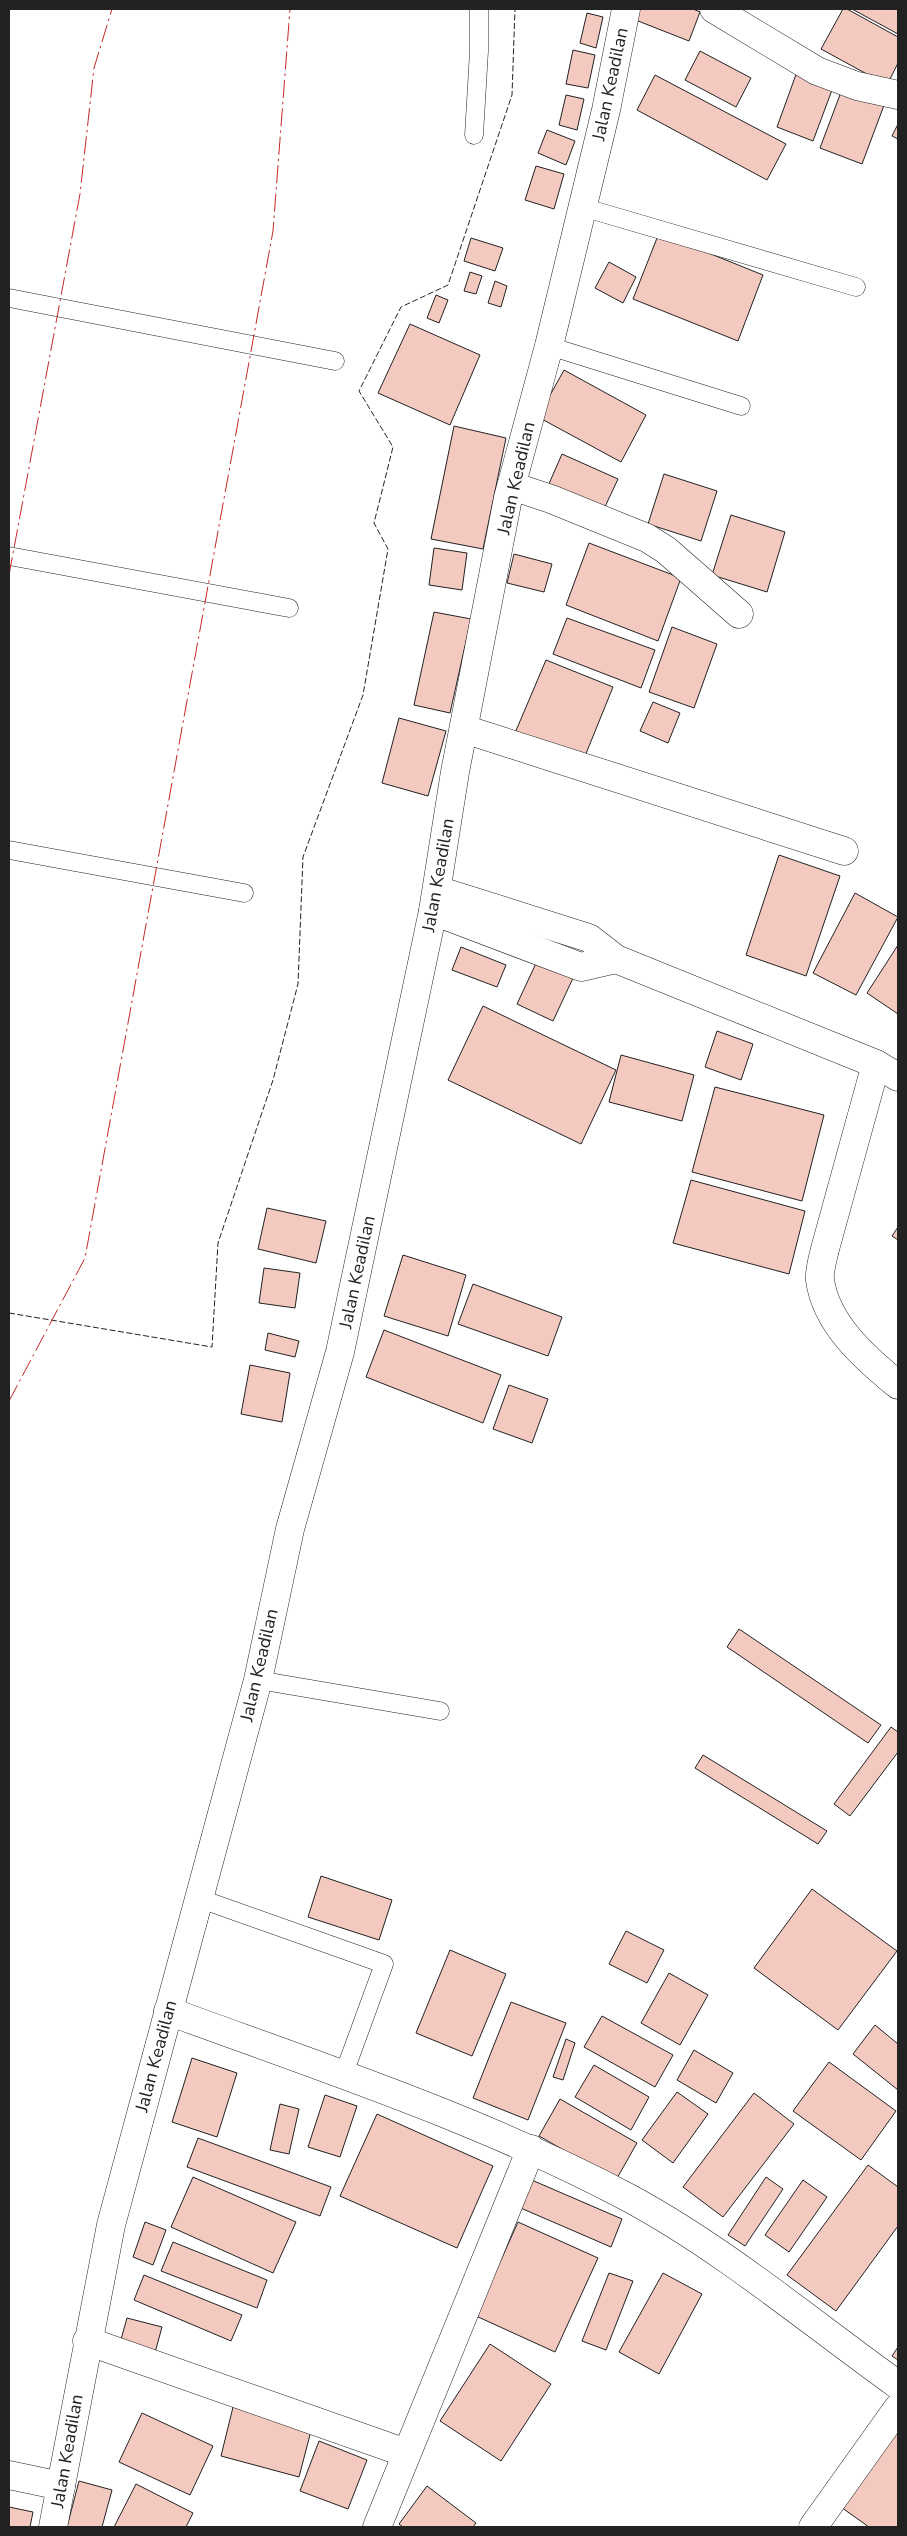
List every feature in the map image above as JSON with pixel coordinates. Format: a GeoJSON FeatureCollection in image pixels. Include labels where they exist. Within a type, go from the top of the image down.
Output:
{"type":"FeatureCollection","features":[{"type":"Feature","properties":{"kind":"street","name":"Jalan Keadilan"},"geometry":{"type":"LineString","coordinates":[[53,2527],[111,2225],[258,1680],[290,1529],[340,1352],[435,901],[464,730],[512,486],[549,346],[606,110],[626,9]]}},
{"type":"Feature","properties":{"kind":"street"},"geometry":{"type":"LineString","coordinates":[[714,9],[817,71],[857,86],[898,95]]}},
{"type":"Feature","properties":{"kind":"street"},"geometry":{"type":"LineString","coordinates":[[512,486],[551,499],[647,538],[666,550],[739,614]]}},
{"type":"Feature","properties":{"kind":"street"},"geometry":{"type":"LineString","coordinates":[[464,730],[844,851]]}},
{"type":"Feature","properties":{"kind":"street"},"geometry":{"type":"LineString","coordinates":[[435,901],[589,938],[616,959],[887,1071],[820,1278],[826,1306],[848,1338],[898,1385]]}},
{"type":"Feature","properties":{"kind":"street"},"geometry":{"type":"LineString","coordinates":[[168,2011],[344,2076],[531,2149],[629,2199],[686,2232],[898,2385]]}},
{"type":"Feature","properties":{"kind":"street"},"geometry":{"type":"LineString","coordinates":[[377,2527],[531,2149]]}},
{"type":"Feature","properties":{"kind":"street"},"geometry":{"type":"LineString","coordinates":[[88,2341],[406,2453]]}},
{"type":"Feature","properties":{"kind":"street"},"geometry":{"type":"LineString","coordinates":[[813,2527],[898,2408]]}},
{"type":"Feature","properties":{"kind":"street"},"geometry":{"type":"LineString","coordinates":[[10,2475],[61,2486]]}},
{"type":"Feature","properties":{"kind":"lane"},"geometry":{"type":"LineString","coordinates":[[474,135],[479,51],[479,9]]}},
{"type":"Feature","properties":{"kind":"lane"},"geometry":{"type":"LineString","coordinates":[[582,207],[856,287]]}},
{"type":"Feature","properties":{"kind":"lane"},"geometry":{"type":"LineString","coordinates":[[9,298],[335,361]]}},
{"type":"Feature","properties":{"kind":"lane"},"geometry":{"type":"LineString","coordinates":[[549,346],[741,406]]}},
{"type":"Feature","properties":{"kind":"lane"},"geometry":{"type":"LineString","coordinates":[[9,556],[289,608]]}},
{"type":"Feature","properties":{"kind":"lane"},"geometry":{"type":"LineString","coordinates":[[9,850],[244,893]]}},
{"type":"Feature","properties":{"kind":"lane"},"geometry":{"type":"LineString","coordinates":[[258,1680],[440,1712]]}},
{"type":"Feature","properties":{"kind":"lane"},"geometry":{"type":"LineString","coordinates":[[198,1898],[384,1964],[344,2076]]}},
{"type":"Feature","properties":{"kind":"building"},"geometry":{"type":"Polygon","coordinates":[[[637,9],[693,9],[700,12],[689,41],[633,19],[637,9]]]}},
{"type":"Feature","properties":{"kind":"building"},"geometry":{"type":"Polygon","coordinates":[[[843,9],[847,9],[898,37],[898,63],[887,85],[821,49],[843,9]]]}},
{"type":"Feature","properties":{"kind":"building"},"geometry":{"type":"Polygon","coordinates":[[[852,9],[898,9],[898,34],[852,9]]]}},
{"type":"Feature","properties":{"kind":"building"},"geometry":{"type":"Polygon","coordinates":[[[587,13],[603,17],[596,48],[580,43],[587,13]]]}},
{"type":"Feature","properties":{"kind":"building"},"geometry":{"type":"Polygon","coordinates":[[[573,50],[595,55],[588,88],[566,84],[573,50]]]}},
{"type":"Feature","properties":{"kind":"building"},"geometry":{"type":"Polygon","coordinates":[[[700,51],[751,78],[736,107],[685,80],[700,51]]]}},
{"type":"Feature","properties":{"kind":"building"},"geometry":{"type":"Polygon","coordinates":[[[798,69],[835,82],[813,141],[777,127],[798,69]]]}},
{"type":"Feature","properties":{"kind":"building"},"geometry":{"type":"Polygon","coordinates":[[[655,75],[786,144],[767,180],[637,110],[655,75]]]}},
{"type":"Feature","properties":{"kind":"building"},"geometry":{"type":"Polygon","coordinates":[[[844,84],[886,100],[862,164],[820,148],[844,84]]]}},
{"type":"Feature","properties":{"kind":"building"},"geometry":{"type":"Polygon","coordinates":[[[566,95],[584,99],[577,130],[559,125],[566,95]]]}},
{"type":"Feature","properties":{"kind":"building"},"geometry":{"type":"Polygon","coordinates":[[[898,124],[898,139],[892,136],[898,124]]]}},
{"type":"Feature","properties":{"kind":"building"},"geometry":{"type":"Polygon","coordinates":[[[547,130],[575,141],[566,165],[538,153],[547,130]]]}},
{"type":"Feature","properties":{"kind":"building"},"geometry":{"type":"Polygon","coordinates":[[[536,166],[564,174],[554,209],[525,200],[536,166]]]}},
{"type":"Feature","properties":{"kind":"building"},"geometry":{"type":"Polygon","coordinates":[[[659,233],[763,275],[738,341],[633,299],[659,233]]]}},
{"type":"Feature","properties":{"kind":"building"},"geometry":{"type":"Polygon","coordinates":[[[471,238],[503,248],[495,271],[464,261],[471,238]]]}},
{"type":"Feature","properties":{"kind":"building"},"geometry":{"type":"Polygon","coordinates":[[[609,262],[636,277],[623,303],[595,288],[609,262]]]}},
{"type":"Feature","properties":{"kind":"building"},"geometry":{"type":"Polygon","coordinates":[[[470,272],[482,276],[476,294],[464,291],[470,272]]]}},
{"type":"Feature","properties":{"kind":"building"},"geometry":{"type":"Polygon","coordinates":[[[495,281],[507,286],[501,307],[488,303],[495,281]]]}},
{"type":"Feature","properties":{"kind":"building"},"geometry":{"type":"Polygon","coordinates":[[[436,295],[448,300],[439,323],[427,318],[436,295]]]}},
{"type":"Feature","properties":{"kind":"building"},"geometry":{"type":"Polygon","coordinates":[[[410,324],[480,355],[450,425],[378,393],[410,324]]]}},
{"type":"Feature","properties":{"kind":"building"},"geometry":{"type":"Polygon","coordinates":[[[564,370],[646,415],[621,462],[538,417],[564,370]]]}},
{"type":"Feature","properties":{"kind":"building"},"geometry":{"type":"Polygon","coordinates":[[[454,426],[506,438],[483,549],[431,539],[454,426]]]}},
{"type":"Feature","properties":{"kind":"building"},"geometry":{"type":"Polygon","coordinates":[[[562,454],[618,479],[603,511],[548,486],[562,454]]]}},
{"type":"Feature","properties":{"kind":"building"},"geometry":{"type":"Polygon","coordinates":[[[664,474],[717,491],[701,541],[648,524],[664,474]]]}},
{"type":"Feature","properties":{"kind":"building"},"geometry":{"type":"Polygon","coordinates":[[[731,515],[785,532],[767,592],[712,575],[731,515]]]}},
{"type":"Feature","properties":{"kind":"building"},"geometry":{"type":"Polygon","coordinates":[[[589,543],[681,578],[658,641],[566,605],[589,543]]]}},
{"type":"Feature","properties":{"kind":"building"},"geometry":{"type":"Polygon","coordinates":[[[434,548],[467,553],[462,590],[429,585],[434,548]]]}},
{"type":"Feature","properties":{"kind":"building"},"geometry":{"type":"Polygon","coordinates":[[[514,554],[552,564],[544,592],[507,583],[514,554]]]}},
{"type":"Feature","properties":{"kind":"building"},"geometry":{"type":"Polygon","coordinates":[[[434,612],[471,619],[450,713],[414,705],[434,612]]]}},
{"type":"Feature","properties":{"kind":"building"},"geometry":{"type":"Polygon","coordinates":[[[567,618],[655,650],[641,688],[553,654],[567,618]]]}},
{"type":"Feature","properties":{"kind":"building"},"geometry":{"type":"Polygon","coordinates":[[[672,627],[717,644],[694,708],[649,692],[672,627]]]}},
{"type":"Feature","properties":{"kind":"building"},"geometry":{"type":"Polygon","coordinates":[[[546,660],[613,687],[583,761],[515,733],[546,660]]]}},
{"type":"Feature","properties":{"kind":"building"},"geometry":{"type":"Polygon","coordinates":[[[653,702],[680,713],[668,743],[640,731],[653,702]]]}},
{"type":"Feature","properties":{"kind":"building"},"geometry":{"type":"Polygon","coordinates":[[[399,718],[446,731],[428,796],[382,783],[399,718]]]}},
{"type":"Feature","properties":{"kind":"building"},"geometry":{"type":"Polygon","coordinates":[[[779,855],[840,876],[806,976],[746,955],[779,855]]]}},
{"type":"Feature","properties":{"kind":"building"},"geometry":{"type":"Polygon","coordinates":[[[855,893],[898,917],[856,995],[813,973],[855,893]]]}},
{"type":"Feature","properties":{"kind":"building"},"geometry":{"type":"Polygon","coordinates":[[[898,945],[898,1014],[867,993],[898,945]]]}},
{"type":"Feature","properties":{"kind":"building"},"geometry":{"type":"Polygon","coordinates":[[[461,947],[506,965],[497,987],[452,970],[461,947]]]}},
{"type":"Feature","properties":{"kind":"building"},"geometry":{"type":"Polygon","coordinates":[[[538,959],[574,976],[553,1021],[517,1004],[538,959]]]}},
{"type":"Feature","properties":{"kind":"building"},"geometry":{"type":"Polygon","coordinates":[[[483,1006],[616,1070],[581,1144],[448,1080],[483,1006]]]}},
{"type":"Feature","properties":{"kind":"building"},"geometry":{"type":"Polygon","coordinates":[[[717,1031],[753,1044],[741,1080],[705,1067],[717,1031]]]}},
{"type":"Feature","properties":{"kind":"building"},"geometry":{"type":"Polygon","coordinates":[[[621,1055],[694,1075],[682,1121],[609,1102],[621,1055]]]}},
{"type":"Feature","properties":{"kind":"building"},"geometry":{"type":"Polygon","coordinates":[[[715,1087],[824,1115],[802,1201],[692,1172],[715,1087]]]}},
{"type":"Feature","properties":{"kind":"building"},"geometry":{"type":"Polygon","coordinates":[[[691,1180],[805,1211],[789,1274],[673,1243],[691,1180]]]}},
{"type":"Feature","properties":{"kind":"building"},"geometry":{"type":"Polygon","coordinates":[[[267,1208],[326,1221],[316,1263],[258,1249],[267,1208]]]}},
{"type":"Feature","properties":{"kind":"building"},"geometry":{"type":"Polygon","coordinates":[[[898,1227],[898,1240],[892,1236],[898,1227]]]}},
{"type":"Feature","properties":{"kind":"building"},"geometry":{"type":"Polygon","coordinates":[[[403,1255],[466,1275],[448,1336],[384,1316],[403,1255]]]}},
{"type":"Feature","properties":{"kind":"building"},"geometry":{"type":"Polygon","coordinates":[[[264,1268],[300,1273],[295,1308],[259,1303],[264,1268]]]}},
{"type":"Feature","properties":{"kind":"building"},"geometry":{"type":"Polygon","coordinates":[[[473,1284],[562,1317],[548,1356],[458,1324],[473,1284]]]}},
{"type":"Feature","properties":{"kind":"building"},"geometry":{"type":"Polygon","coordinates":[[[384,1330],[501,1375],[483,1423],[366,1377],[384,1330]]]}},
{"type":"Feature","properties":{"kind":"building"},"geometry":{"type":"Polygon","coordinates":[[[268,1333],[299,1341],[295,1357],[265,1350],[268,1333]]]}},
{"type":"Feature","properties":{"kind":"building"},"geometry":{"type":"Polygon","coordinates":[[[250,1365],[290,1373],[282,1422],[241,1414],[250,1365]]]}},
{"type":"Feature","properties":{"kind":"building"},"geometry":{"type":"Polygon","coordinates":[[[509,1385],[548,1399],[532,1443],[493,1429],[509,1385]]]}},
{"type":"Feature","properties":{"kind":"building"},"geometry":{"type":"Polygon","coordinates":[[[739,1629],[881,1725],[868,1743],[727,1647],[739,1629]]]}},
{"type":"Feature","properties":{"kind":"building"},"geometry":{"type":"Polygon","coordinates":[[[891,1727],[898,1732],[898,1752],[850,1816],[834,1804],[891,1727]]]}},
{"type":"Feature","properties":{"kind":"building"},"geometry":{"type":"Polygon","coordinates":[[[703,1755],[827,1831],[818,1844],[695,1768],[703,1755]]]}},
{"type":"Feature","properties":{"kind":"building"},"geometry":{"type":"Polygon","coordinates":[[[321,1876],[392,1900],[379,1940],[308,1917],[321,1876]]]}},
{"type":"Feature","properties":{"kind":"building"},"geometry":{"type":"Polygon","coordinates":[[[812,1889],[897,1951],[838,2030],[754,1968],[812,1889]]]}},
{"type":"Feature","properties":{"kind":"building"},"geometry":{"type":"Polygon","coordinates":[[[626,1931],[664,1950],[647,1983],[609,1964],[626,1931]]]}},
{"type":"Feature","properties":{"kind":"building"},"geometry":{"type":"Polygon","coordinates":[[[450,1950],[506,1974],[472,2056],[416,2033],[450,1950]]]}},
{"type":"Feature","properties":{"kind":"building"},"geometry":{"type":"Polygon","coordinates":[[[669,1973],[708,1995],[680,2045],[641,2023],[669,1973]]]}},
{"type":"Feature","properties":{"kind":"building"},"geometry":{"type":"Polygon","coordinates":[[[511,2002],[566,2023],[528,2120],[473,2098],[511,2002]]]}},
{"type":"Feature","properties":{"kind":"building"},"geometry":{"type":"Polygon","coordinates":[[[602,2016],[673,2055],[655,2087],[584,2047],[602,2016]]]}},
{"type":"Feature","properties":{"kind":"building"},"geometry":{"type":"Polygon","coordinates":[[[875,2025],[898,2044],[898,2090],[853,2054],[875,2025]]]}},
{"type":"Feature","properties":{"kind":"building"},"geometry":{"type":"Polygon","coordinates":[[[566,2039],[575,2043],[563,2080],[553,2077],[566,2039]]]}},
{"type":"Feature","properties":{"kind":"building"},"geometry":{"type":"Polygon","coordinates":[[[694,2050],[733,2073],[716,2103],[677,2080],[694,2050]]]}},
{"type":"Feature","properties":{"kind":"building"},"geometry":{"type":"Polygon","coordinates":[[[192,2058],[237,2073],[217,2137],[172,2122],[192,2058]]]}},
{"type":"Feature","properties":{"kind":"building"},"geometry":{"type":"Polygon","coordinates":[[[829,2062],[896,2111],[861,2160],[793,2111],[829,2062]]]}},
{"type":"Feature","properties":{"kind":"building"},"geometry":{"type":"Polygon","coordinates":[[[594,2065],[649,2097],[631,2130],[575,2097],[594,2065]]]}},
{"type":"Feature","properties":{"kind":"building"},"geometry":{"type":"Polygon","coordinates":[[[677,2092],[708,2114],[673,2163],[642,2140],[677,2092]]]}},
{"type":"Feature","properties":{"kind":"building"},"geometry":{"type":"Polygon","coordinates":[[[754,2093],[794,2124],[723,2217],[683,2187],[754,2093]]]}},
{"type":"Feature","properties":{"kind":"building"},"geometry":{"type":"Polygon","coordinates":[[[325,2095],[357,2106],[340,2157],[308,2147],[325,2095]]]}},
{"type":"Feature","properties":{"kind":"building"},"geometry":{"type":"Polygon","coordinates":[[[560,2099],[637,2143],[616,2180],[539,2136],[560,2099]]]}},
{"type":"Feature","properties":{"kind":"building"},"geometry":{"type":"Polygon","coordinates":[[[280,2104],[299,2109],[289,2154],[270,2150],[280,2104]]]}},
{"type":"Feature","properties":{"kind":"building"},"geometry":{"type":"Polygon","coordinates":[[[377,2114],[493,2166],[457,2248],[340,2196],[377,2114]]]}},
{"type":"Feature","properties":{"kind":"building"},"geometry":{"type":"Polygon","coordinates":[[[198,2138],[331,2187],[320,2216],[187,2167],[198,2138]]]}},
{"type":"Feature","properties":{"kind":"building"},"geometry":{"type":"Polygon","coordinates":[[[868,2165],[898,2187],[898,2226],[836,2311],[787,2275],[868,2165]]]}},
{"type":"Feature","properties":{"kind":"building"},"geometry":{"type":"Polygon","coordinates":[[[193,2177],[296,2222],[273,2273],[171,2227],[193,2177]]]}},
{"type":"Feature","properties":{"kind":"building"},"geometry":{"type":"Polygon","coordinates":[[[766,2177],[783,2189],[745,2246],[728,2235],[766,2177]]]}},
{"type":"Feature","properties":{"kind":"building"},"geometry":{"type":"Polygon","coordinates":[[[527,2178],[622,2219],[611,2247],[516,2206],[527,2178]]]}},
{"type":"Feature","properties":{"kind":"building"},"geometry":{"type":"Polygon","coordinates":[[[803,2180],[827,2197],[789,2252],[765,2235],[803,2180]]]}},
{"type":"Feature","properties":{"kind":"building"},"geometry":{"type":"Polygon","coordinates":[[[145,2222],[166,2230],[153,2265],[133,2257],[145,2222]]]}},
{"type":"Feature","properties":{"kind":"building"},"geometry":{"type":"Polygon","coordinates":[[[518,2222],[598,2258],[555,2352],[476,2316],[518,2222]]]}},
{"type":"Feature","properties":{"kind":"building"},"geometry":{"type":"Polygon","coordinates":[[[173,2242],[267,2280],[257,2308],[161,2271],[173,2242]]]}},
{"type":"Feature","properties":{"kind":"building"},"geometry":{"type":"Polygon","coordinates":[[[609,2273],[633,2281],[606,2350],[582,2341],[609,2273]]]}},
{"type":"Feature","properties":{"kind":"building"},"geometry":{"type":"Polygon","coordinates":[[[663,2273],[702,2294],[659,2374],[619,2352],[663,2273]]]}},
{"type":"Feature","properties":{"kind":"building"},"geometry":{"type":"Polygon","coordinates":[[[144,2275],[242,2315],[231,2341],[134,2300],[144,2275]]]}},
{"type":"Feature","properties":{"kind":"building"},"geometry":{"type":"Polygon","coordinates":[[[127,2318],[162,2327],[153,2360],[118,2350],[127,2318]]]}},
{"type":"Feature","properties":{"kind":"building"},"geometry":{"type":"Polygon","coordinates":[[[490,2344],[551,2384],[501,2461],[440,2421],[490,2344]]]}},
{"type":"Feature","properties":{"kind":"building"},"geometry":{"type":"Polygon","coordinates":[[[898,2347],[898,2360],[892,2356],[898,2347]]]}},
{"type":"Feature","properties":{"kind":"building"},"geometry":{"type":"Polygon","coordinates":[[[233,2407],[312,2427],[299,2477],[221,2456],[233,2407]]]}},
{"type":"Feature","properties":{"kind":"building"},"geometry":{"type":"Polygon","coordinates":[[[142,2413],[213,2446],[190,2495],[119,2462],[142,2413]]]}},
{"type":"Feature","properties":{"kind":"building"},"geometry":{"type":"Polygon","coordinates":[[[898,2430],[898,2527],[869,2527],[838,2505],[898,2430]]]}},
{"type":"Feature","properties":{"kind":"building"},"geometry":{"type":"Polygon","coordinates":[[[319,2441],[367,2460],[348,2509],[300,2491],[319,2441]]]}},
{"type":"Feature","properties":{"kind":"building"},"geometry":{"type":"Polygon","coordinates":[[[79,2481],[112,2490],[102,2527],[67,2527],[79,2481]]]}},
{"type":"Feature","properties":{"kind":"building"},"geometry":{"type":"Polygon","coordinates":[[[136,2484],[193,2513],[186,2527],[114,2527],[136,2484]]]}},
{"type":"Feature","properties":{"kind":"building"},"geometry":{"type":"Polygon","coordinates":[[[427,2486],[476,2523],[473,2527],[403,2527],[399,2524],[427,2486]]]}},
{"type":"Feature","properties":{"kind":"building"},"geometry":{"type":"Polygon","coordinates":[[[9,2507],[33,2512],[30,2527],[9,2527],[9,2507]]]}},
{"type":"Feature","properties":{"kind":"fence"},"geometry":{"type":"LineString","coordinates":[[9,1313],[212,1347],[218,1243],[273,1080],[298,984],[303,857],[363,695],[388,549],[374,523],[393,447],[359,391],[401,307],[448,285],[512,95],[515,9]]}},
{"type":"Feature","properties":{"kind":"power"},"geometry":{"type":"LineString","coordinates":[[9,575],[80,194],[94,68],[112,9]]}},
{"type":"Feature","properties":{"kind":"power"},"geometry":{"type":"LineString","coordinates":[[9,1401],[85,1258],[273,231],[290,9]]}}]}
